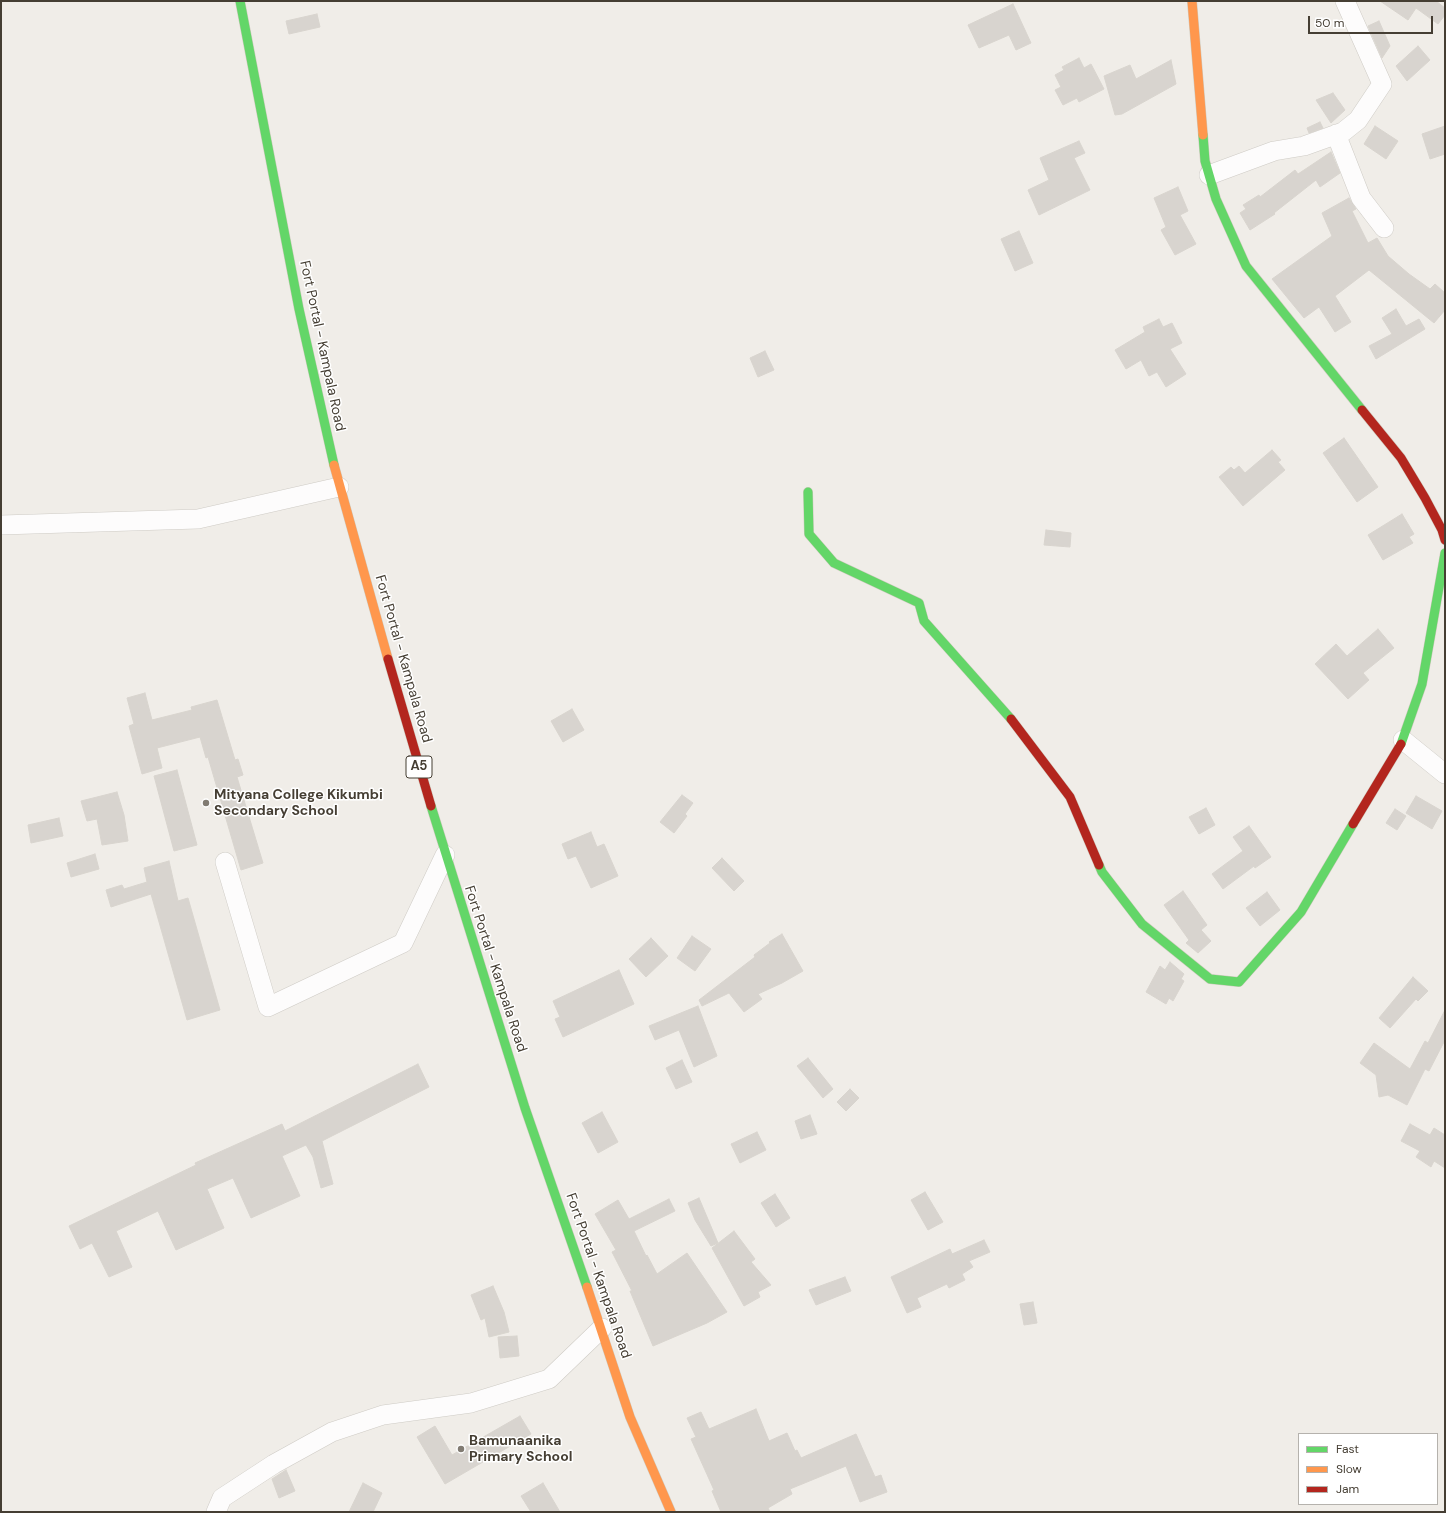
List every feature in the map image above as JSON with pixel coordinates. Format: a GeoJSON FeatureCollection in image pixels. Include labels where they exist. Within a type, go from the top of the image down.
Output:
{"type":"FeatureCollection","features":[{"type":"Feature","properties":{"kind":"street","name":"Fort Portal - Kampala Road"},"geometry":{"type":"LineString","coordinates":[[240,1],[299,309],[339,487],[445,855],[525,1108],[602,1328],[630,1417],[671,1512]]}},
{"type":"Feature","properties":{"kind":"street"},"geometry":{"type":"LineString","coordinates":[[1192,1],[1205,161],[1216,199],[1246,266],[1401,458],[1425,498],[1442,530],[1445,540]]}},
{"type":"Feature","properties":{"kind":"street"},"geometry":{"type":"LineString","coordinates":[[1209,175],[1274,151],[1304,146],[1342,132],[1358,120],[1382,84],[1345,1]]}},
{"type":"Feature","properties":{"kind":"street"},"geometry":{"type":"LineString","coordinates":[[1336,134],[1361,198],[1384,228]]}},
{"type":"Feature","properties":{"kind":"street"},"geometry":{"type":"LineString","coordinates":[[1,525],[198,519],[339,487]]}},
{"type":"Feature","properties":{"kind":"street"},"geometry":{"type":"LineString","coordinates":[[808,492],[809,534],[834,563],[919,603],[924,621],[1011,719],[1070,796],[1102,872],[1142,924],[1210,979],[1239,982],[1301,912],[1404,740],[1422,684],[1445,553]]}},
{"type":"Feature","properties":{"kind":"street"},"geometry":{"type":"LineString","coordinates":[[1404,740],[1445,774]]}},
{"type":"Feature","properties":{"kind":"street"},"geometry":{"type":"LineString","coordinates":[[225,862],[268,1007],[402,943],[445,855]]}},
{"type":"Feature","properties":{"kind":"street"},"geometry":{"type":"LineString","coordinates":[[216,1512],[222,1498],[274,1464],[332,1432],[383,1415],[472,1403],[549,1379],[602,1328]]}},
{"type":"Feature","properties":{"kind":"building"},"geometry":{"type":"Polygon","coordinates":[[[1380,1],[1436,1],[1445,8],[1445,15],[1438,24],[1416,8],[1408,20],[1380,1]]]}},
{"type":"Feature","properties":{"kind":"building"},"geometry":{"type":"Polygon","coordinates":[[[1013,4],[1031,43],[1016,50],[1009,35],[979,48],[968,25],[1013,4]]]}},
{"type":"Feature","properties":{"kind":"building"},"geometry":{"type":"Polygon","coordinates":[[[317,14],[320,27],[289,34],[286,21],[317,14]]]}},
{"type":"Feature","properties":{"kind":"building"},"geometry":{"type":"Polygon","coordinates":[[[1379,21],[1390,46],[1382,58],[1368,26],[1379,21]]]}},
{"type":"Feature","properties":{"kind":"building"},"geometry":{"type":"Polygon","coordinates":[[[1418,46],[1430,60],[1407,81],[1396,66],[1418,46]]]}},
{"type":"Feature","properties":{"kind":"building"},"geometry":{"type":"Polygon","coordinates":[[[1079,58],[1084,68],[1091,64],[1104,89],[1079,102],[1077,98],[1063,105],[1055,90],[1061,87],[1055,75],[1064,70],[1062,67],[1079,58]]]}},
{"type":"Feature","properties":{"kind":"building"},"geometry":{"type":"Polygon","coordinates":[[[1171,60],[1176,84],[1122,114],[1115,115],[1104,76],[1130,65],[1136,79],[1171,60]]]}},
{"type":"Feature","properties":{"kind":"building"},"geometry":{"type":"Polygon","coordinates":[[[1333,93],[1345,110],[1331,123],[1316,100],[1333,93]]]}},
{"type":"Feature","properties":{"kind":"building"},"geometry":{"type":"Polygon","coordinates":[[[1320,122],[1323,128],[1309,133],[1307,128],[1320,122]]]}},
{"type":"Feature","properties":{"kind":"building"},"geometry":{"type":"Polygon","coordinates":[[[1375,126],[1398,141],[1386,159],[1364,144],[1375,126]]]}},
{"type":"Feature","properties":{"kind":"building"},"geometry":{"type":"Polygon","coordinates":[[[1445,126],[1445,154],[1430,159],[1422,134],[1445,126]]]}},
{"type":"Feature","properties":{"kind":"building"},"geometry":{"type":"Polygon","coordinates":[[[1079,141],[1085,153],[1074,158],[1090,190],[1039,215],[1028,190],[1049,180],[1040,158],[1079,141]]]}},
{"type":"Feature","properties":{"kind":"building"},"geometry":{"type":"Polygon","coordinates":[[[1331,152],[1340,173],[1320,187],[1316,180],[1274,213],[1275,214],[1250,230],[1240,213],[1246,209],[1243,205],[1259,195],[1260,197],[1295,170],[1298,174],[1331,152]]]}},
{"type":"Feature","properties":{"kind":"building"},"geometry":{"type":"Polygon","coordinates":[[[1178,187],[1188,211],[1180,215],[1196,244],[1175,255],[1161,230],[1166,227],[1154,198],[1178,187]]]}},
{"type":"Feature","properties":{"kind":"building"},"geometry":{"type":"Polygon","coordinates":[[[1349,198],[1356,209],[1352,211],[1368,243],[1377,238],[1388,256],[1409,274],[1430,289],[1435,284],[1445,293],[1445,310],[1434,323],[1369,270],[1335,296],[1351,322],[1335,332],[1319,307],[1304,318],[1272,279],[1332,236],[1322,213],[1349,198]]]}},
{"type":"Feature","properties":{"kind":"building"},"geometry":{"type":"Polygon","coordinates":[[[1019,231],[1033,263],[1015,271],[1001,239],[1019,231]]]}},
{"type":"Feature","properties":{"kind":"building"},"geometry":{"type":"Polygon","coordinates":[[[1396,309],[1406,326],[1419,319],[1425,329],[1376,359],[1369,346],[1392,334],[1382,318],[1396,309]]]}},
{"type":"Feature","properties":{"kind":"building"},"geometry":{"type":"Polygon","coordinates":[[[1159,319],[1163,327],[1172,323],[1182,343],[1170,349],[1186,374],[1166,387],[1157,372],[1149,376],[1141,360],[1126,369],[1115,350],[1145,332],[1143,327],[1159,319]]]}},
{"type":"Feature","properties":{"kind":"building"},"geometry":{"type":"Polygon","coordinates":[[[765,351],[774,370],[758,377],[750,358],[765,351]]]}},
{"type":"Feature","properties":{"kind":"building"},"geometry":{"type":"Polygon","coordinates":[[[1344,438],[1378,487],[1357,502],[1323,453],[1344,438]]]}},
{"type":"Feature","properties":{"kind":"building"},"geometry":{"type":"Polygon","coordinates":[[[1272,450],[1281,460],[1278,462],[1285,470],[1243,506],[1219,477],[1231,467],[1234,470],[1239,466],[1245,473],[1272,450]]]}},
{"type":"Feature","properties":{"kind":"building"},"geometry":{"type":"Polygon","coordinates":[[[1402,514],[1414,534],[1409,537],[1413,543],[1383,560],[1368,535],[1402,514]]]}},
{"type":"Feature","properties":{"kind":"building"},"geometry":{"type":"Polygon","coordinates":[[[1046,530],[1071,533],[1070,547],[1044,545],[1046,530]]]}},
{"type":"Feature","properties":{"kind":"building"},"geometry":{"type":"Polygon","coordinates":[[[1378,629],[1394,648],[1363,673],[1369,680],[1348,699],[1315,664],[1336,644],[1347,656],[1378,629]]]}},
{"type":"Feature","properties":{"kind":"building"},"geometry":{"type":"Polygon","coordinates":[[[145,693],[152,720],[192,710],[191,707],[217,700],[235,760],[238,759],[243,775],[237,777],[263,863],[241,870],[208,757],[206,758],[200,737],[157,748],[162,768],[142,774],[129,726],[134,724],[127,698],[145,693]]]}},
{"type":"Feature","properties":{"kind":"building"},"geometry":{"type":"Polygon","coordinates":[[[572,709],[584,730],[563,742],[551,721],[572,709]]]}},
{"type":"Feature","properties":{"kind":"building"},"geometry":{"type":"Polygon","coordinates":[[[177,770],[197,845],[174,851],[154,776],[177,770]]]}},
{"type":"Feature","properties":{"kind":"building"},"geometry":{"type":"Polygon","coordinates":[[[117,792],[124,815],[128,841],[102,845],[97,819],[87,821],[81,801],[117,792]]]}},
{"type":"Feature","properties":{"kind":"building"},"geometry":{"type":"Polygon","coordinates":[[[682,795],[693,803],[685,814],[687,816],[674,833],[660,822],[682,795]]]}},
{"type":"Feature","properties":{"kind":"building"},"geometry":{"type":"Polygon","coordinates":[[[1416,796],[1442,811],[1432,829],[1406,813],[1416,796]]]}},
{"type":"Feature","properties":{"kind":"building"},"geometry":{"type":"Polygon","coordinates":[[[1206,808],[1215,825],[1199,834],[1189,817],[1206,808]]]}},
{"type":"Feature","properties":{"kind":"building"},"geometry":{"type":"Polygon","coordinates":[[[1395,809],[1406,816],[1397,830],[1386,823],[1395,809]]]}},
{"type":"Feature","properties":{"kind":"building"},"geometry":{"type":"Polygon","coordinates":[[[59,818],[63,836],[31,843],[28,825],[59,818]]]}},
{"type":"Feature","properties":{"kind":"building"},"geometry":{"type":"Polygon","coordinates":[[[1249,826],[1271,857],[1255,868],[1254,866],[1223,889],[1212,874],[1243,851],[1233,837],[1249,826]]]}},
{"type":"Feature","properties":{"kind":"building"},"geometry":{"type":"Polygon","coordinates":[[[591,832],[597,847],[604,844],[618,876],[591,888],[576,856],[568,859],[562,844],[591,832]]]}},
{"type":"Feature","properties":{"kind":"building"},"geometry":{"type":"Polygon","coordinates":[[[95,854],[99,869],[71,877],[67,863],[95,854]]]}},
{"type":"Feature","properties":{"kind":"building"},"geometry":{"type":"Polygon","coordinates":[[[722,858],[744,881],[734,891],[712,868],[722,858]]]}},
{"type":"Feature","properties":{"kind":"building"},"geometry":{"type":"Polygon","coordinates":[[[169,861],[178,901],[188,898],[220,1010],[187,1020],[151,894],[111,907],[106,890],[122,885],[124,889],[147,882],[144,868],[169,861]]]}},
{"type":"Feature","properties":{"kind":"building"},"geometry":{"type":"Polygon","coordinates":[[[1183,891],[1207,925],[1201,930],[1211,941],[1198,953],[1186,943],[1189,940],[1164,905],[1183,891]]]}},
{"type":"Feature","properties":{"kind":"building"},"geometry":{"type":"Polygon","coordinates":[[[1267,892],[1280,910],[1260,926],[1246,908],[1267,892]]]}},
{"type":"Feature","properties":{"kind":"building"},"geometry":{"type":"Polygon","coordinates":[[[782,934],[803,971],[758,994],[762,999],[744,1012],[729,993],[702,1006],[699,1000],[755,957],[754,955],[770,943],[769,942],[782,934]]]}},
{"type":"Feature","properties":{"kind":"building"},"geometry":{"type":"Polygon","coordinates":[[[692,936],[711,949],[695,971],[677,958],[692,936]]]}},
{"type":"Feature","properties":{"kind":"building"},"geometry":{"type":"Polygon","coordinates":[[[651,938],[668,956],[646,977],[629,959],[651,938]]]}},
{"type":"Feature","properties":{"kind":"building"},"geometry":{"type":"Polygon","coordinates":[[[1170,962],[1184,974],[1181,979],[1184,981],[1173,1001],[1169,998],[1166,1004],[1146,992],[1160,966],[1165,970],[1170,962]]]}},
{"type":"Feature","properties":{"kind":"building"},"geometry":{"type":"Polygon","coordinates":[[[619,970],[634,1004],[563,1037],[555,1019],[560,1017],[553,1001],[619,970]]]}},
{"type":"Feature","properties":{"kind":"building"},"geometry":{"type":"Polygon","coordinates":[[[1413,977],[1428,991],[1418,1001],[1416,999],[1390,1028],[1379,1018],[1413,977]]]}},
{"type":"Feature","properties":{"kind":"building"},"geometry":{"type":"Polygon","coordinates":[[[698,1006],[717,1056],[694,1067],[679,1030],[655,1040],[649,1026],[698,1006]]]}},
{"type":"Feature","properties":{"kind":"building"},"geometry":{"type":"Polygon","coordinates":[[[1445,1010],[1445,1040],[1429,1071],[1425,1069],[1407,1105],[1388,1095],[1379,1097],[1376,1075],[1360,1063],[1374,1043],[1410,1069],[1425,1041],[1428,1043],[1445,1010]]]}},
{"type":"Feature","properties":{"kind":"building"},"geometry":{"type":"Polygon","coordinates":[[[808,1058],[833,1089],[823,1098],[797,1066],[808,1058]]]}},
{"type":"Feature","properties":{"kind":"building"},"geometry":{"type":"Polygon","coordinates":[[[682,1060],[692,1082],[676,1089],[666,1068],[682,1060]]]}},
{"type":"Feature","properties":{"kind":"building"},"geometry":{"type":"Polygon","coordinates":[[[418,1064],[429,1087],[322,1141],[333,1184],[321,1188],[313,1157],[306,1145],[282,1156],[300,1196],[251,1218],[233,1178],[207,1189],[224,1228],[176,1250],[158,1211],[116,1231],[132,1267],[109,1277],[92,1243],[80,1249],[69,1226],[196,1165],[195,1163],[282,1124],[285,1131],[418,1064]]]}},
{"type":"Feature","properties":{"kind":"building"},"geometry":{"type":"Polygon","coordinates":[[[850,1089],[859,1098],[846,1111],[837,1102],[850,1089]]]}},
{"type":"Feature","properties":{"kind":"building"},"geometry":{"type":"Polygon","coordinates":[[[602,1112],[618,1142],[598,1153],[582,1123],[602,1112]]]}},
{"type":"Feature","properties":{"kind":"building"},"geometry":{"type":"Polygon","coordinates":[[[810,1115],[817,1134],[801,1139],[795,1121],[810,1115]]]}},
{"type":"Feature","properties":{"kind":"building"},"geometry":{"type":"Polygon","coordinates":[[[1410,1124],[1430,1135],[1434,1128],[1445,1135],[1445,1168],[1434,1161],[1431,1167],[1416,1157],[1420,1151],[1401,1141],[1410,1124]]]}},
{"type":"Feature","properties":{"kind":"building"},"geometry":{"type":"Polygon","coordinates":[[[757,1132],[766,1150],[740,1163],[731,1144],[757,1132]]]}},
{"type":"Feature","properties":{"kind":"building"},"geometry":{"type":"Polygon","coordinates":[[[925,1192],[943,1222],[928,1230],[911,1200],[925,1192]]]}},
{"type":"Feature","properties":{"kind":"building"},"geometry":{"type":"Polygon","coordinates":[[[775,1194],[790,1218],[776,1227],[761,1203],[775,1194]]]}},
{"type":"Feature","properties":{"kind":"building"},"geometry":{"type":"Polygon","coordinates":[[[699,1198],[718,1243],[711,1246],[695,1220],[688,1203],[699,1198]]]}},
{"type":"Feature","properties":{"kind":"building"},"geometry":{"type":"Polygon","coordinates":[[[669,1199],[675,1211],[634,1231],[646,1256],[647,1255],[657,1274],[687,1253],[727,1312],[707,1323],[653,1346],[630,1291],[632,1291],[612,1252],[616,1250],[595,1214],[618,1200],[629,1219],[669,1199]]]}},
{"type":"Feature","properties":{"kind":"building"},"geometry":{"type":"Polygon","coordinates":[[[734,1231],[755,1259],[751,1262],[771,1285],[758,1292],[760,1297],[744,1306],[712,1248],[734,1231]]]}},
{"type":"Feature","properties":{"kind":"building"},"geometry":{"type":"Polygon","coordinates":[[[984,1240],[990,1252],[969,1261],[973,1267],[962,1274],[965,1280],[949,1288],[947,1284],[917,1298],[921,1307],[907,1313],[891,1277],[950,1249],[952,1254],[984,1240]]]}},
{"type":"Feature","properties":{"kind":"building"},"geometry":{"type":"Polygon","coordinates":[[[845,1277],[851,1291],[816,1305],[809,1290],[845,1277]]]}},
{"type":"Feature","properties":{"kind":"building"},"geometry":{"type":"Polygon","coordinates":[[[493,1286],[504,1312],[509,1332],[489,1337],[485,1318],[481,1320],[471,1295],[493,1286]]]}},
{"type":"Feature","properties":{"kind":"building"},"geometry":{"type":"Polygon","coordinates":[[[1033,1302],[1037,1323],[1024,1325],[1020,1304],[1033,1302]]]}},
{"type":"Feature","properties":{"kind":"building"},"geometry":{"type":"Polygon","coordinates":[[[517,1336],[519,1356],[500,1358],[498,1337],[517,1336]]]}},
{"type":"Feature","properties":{"kind":"building"},"geometry":{"type":"Polygon","coordinates":[[[756,1409],[769,1441],[787,1433],[795,1451],[797,1450],[801,1458],[856,1434],[875,1477],[881,1475],[887,1492],[860,1502],[846,1466],[790,1489],[792,1494],[768,1508],[770,1512],[721,1512],[712,1491],[714,1490],[691,1439],[696,1437],[687,1418],[701,1412],[709,1429],[756,1409]]]}},
{"type":"Feature","properties":{"kind":"building"},"geometry":{"type":"Polygon","coordinates":[[[520,1416],[531,1434],[445,1484],[417,1437],[435,1426],[452,1455],[520,1416]]]}},
{"type":"Feature","properties":{"kind":"building"},"geometry":{"type":"Polygon","coordinates":[[[286,1470],[295,1491],[279,1498],[272,1479],[286,1470]]]}},
{"type":"Feature","properties":{"kind":"building"},"geometry":{"type":"Polygon","coordinates":[[[363,1483],[382,1493],[373,1512],[349,1512],[363,1483]]]}},
{"type":"Feature","properties":{"kind":"building"},"geometry":{"type":"Polygon","coordinates":[[[543,1483],[560,1512],[531,1512],[521,1496],[543,1483]]]}},
{"type":"Feature","properties":{"kind":"traffic: fast"},"geometry":{"type":"LineString","coordinates":[[240,1],[299,309],[334,465]]}},
{"type":"Feature","properties":{"kind":"traffic: fast"},"geometry":{"type":"LineString","coordinates":[[1203,135],[1205,161],[1216,199],[1246,266],[1362,410]]}},
{"type":"Feature","properties":{"kind":"traffic: fast"},"geometry":{"type":"LineString","coordinates":[[808,492],[809,534],[834,563],[919,603],[924,621],[1011,719]]}},
{"type":"Feature","properties":{"kind":"traffic: fast"},"geometry":{"type":"LineString","coordinates":[[1401,744],[1422,684],[1445,553]]}},
{"type":"Feature","properties":{"kind":"traffic: fast"},"geometry":{"type":"LineString","coordinates":[[431,806],[525,1108],[587,1287]]}},
{"type":"Feature","properties":{"kind":"traffic: fast"},"geometry":{"type":"LineString","coordinates":[[1099,865],[1102,872],[1142,924],[1210,979],[1239,982],[1301,912],[1353,824]]}},
{"type":"Feature","properties":{"kind":"traffic: slow"},"geometry":{"type":"LineString","coordinates":[[1192,1],[1203,135]]}},
{"type":"Feature","properties":{"kind":"traffic: slow"},"geometry":{"type":"LineString","coordinates":[[334,465],[388,659]]}},
{"type":"Feature","properties":{"kind":"traffic: slow"},"geometry":{"type":"LineString","coordinates":[[587,1287],[630,1417],[671,1512]]}},
{"type":"Feature","properties":{"kind":"traffic: jam"},"geometry":{"type":"LineString","coordinates":[[1362,410],[1401,458],[1425,498],[1442,530],[1445,540]]}},
{"type":"Feature","properties":{"kind":"traffic: jam"},"geometry":{"type":"LineString","coordinates":[[388,659],[431,806]]}},
{"type":"Feature","properties":{"kind":"traffic: jam"},"geometry":{"type":"LineString","coordinates":[[1011,719],[1070,797],[1099,865]]}},
{"type":"Feature","properties":{"kind":"traffic: jam"},"geometry":{"type":"LineString","coordinates":[[1353,824],[1401,744]]}},
{"type":"Feature","properties":{"kind":"place","name":"Mityana College Kikumbi Secondary School"},"geometry":{"type":"Point","coordinates":[206,803]}},
{"type":"Feature","properties":{"kind":"place","name":"Bamunaanika Primary School"},"geometry":{"type":"Point","coordinates":[461,1449]}}]}
